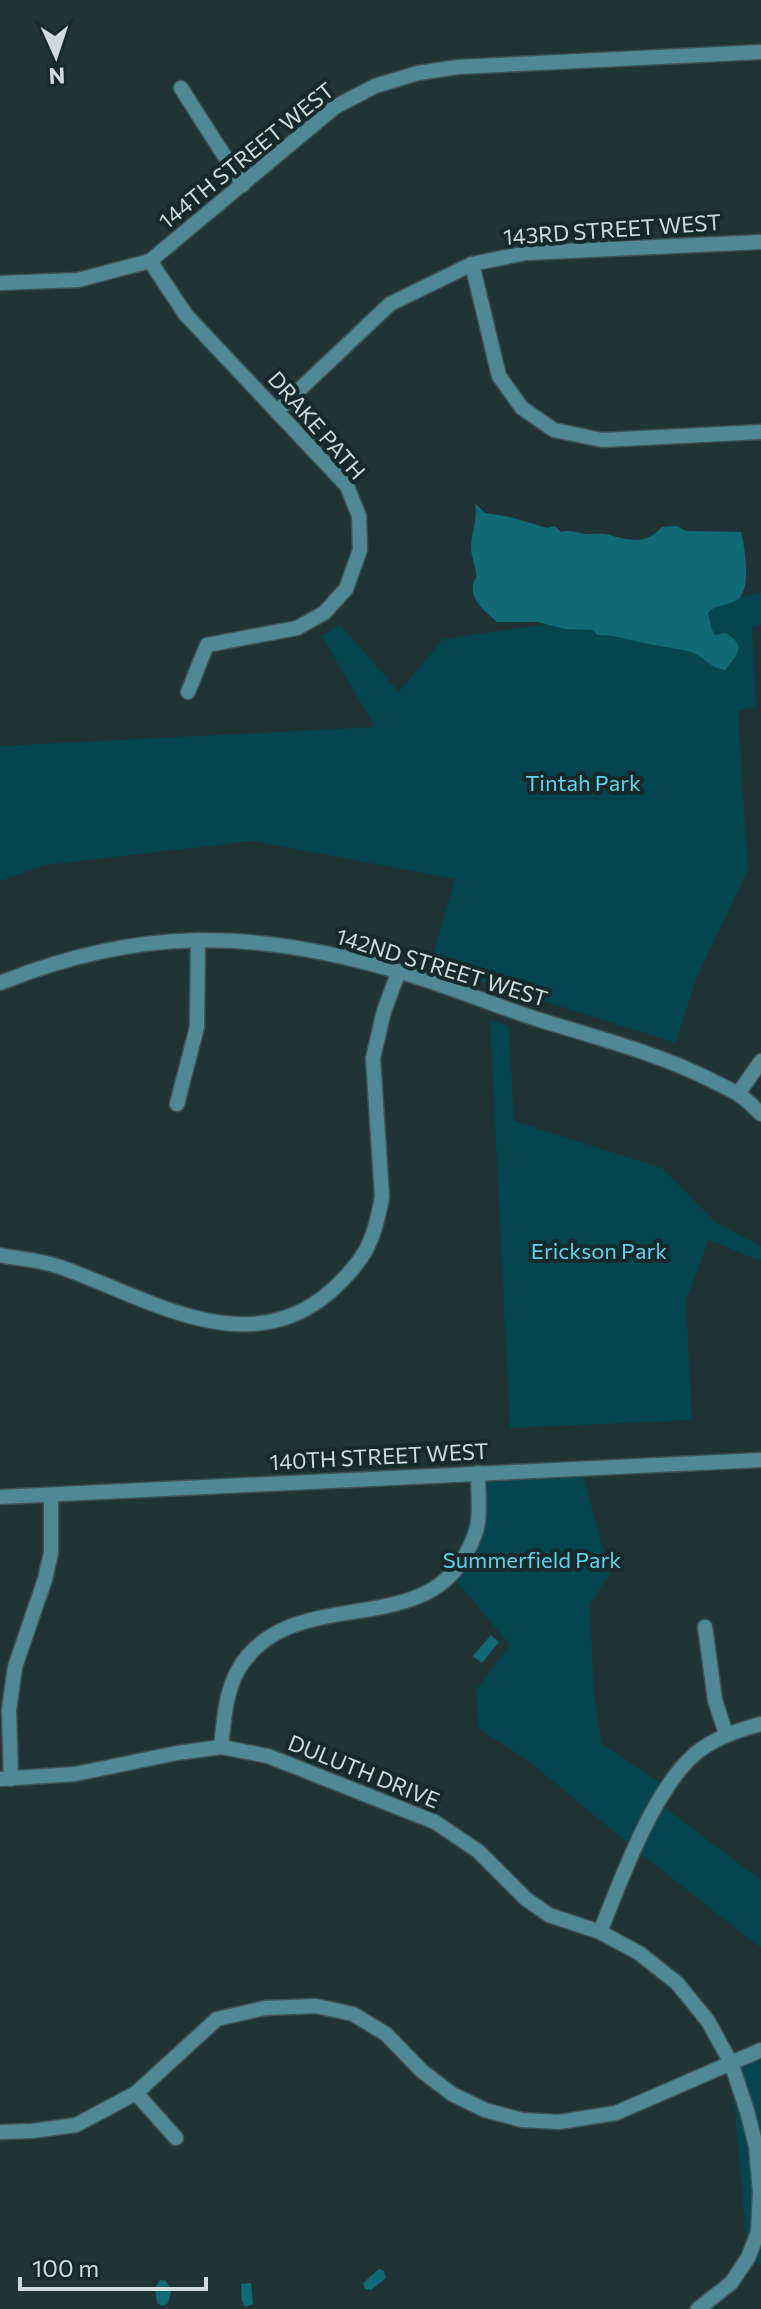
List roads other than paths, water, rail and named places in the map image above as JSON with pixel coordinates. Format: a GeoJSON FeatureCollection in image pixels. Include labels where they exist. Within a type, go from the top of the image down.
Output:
{"type":"FeatureCollection","features":[{"type":"Feature","properties":{"kind":"street","name":"144TH STREET WEST"},"geometry":{"type":"LineString","coordinates":[[0,283],[78,280],[150,261],[335,107],[375,86],[418,73],[458,67],[761,52]]}},
{"type":"Feature","properties":{"kind":"street"},"geometry":{"type":"LineString","coordinates":[[181,88],[243,185]]}},
{"type":"Feature","properties":{"kind":"street","name":"143RD STREET WEST"},"geometry":{"type":"LineString","coordinates":[[278,410],[390,304],[472,264],[526,253],[761,242]]}},
{"type":"Feature","properties":{"kind":"street","name":"DRAKE PATH"},"geometry":{"type":"LineString","coordinates":[[150,261],[186,315],[347,486],[359,516],[360,550],[346,589],[324,613],[297,628],[207,645],[188,692]]}},
{"type":"Feature","properties":{"kind":"street"},"geometry":{"type":"LineString","coordinates":[[472,264],[499,376],[522,408],[554,430],[602,440],[761,432]]}},
{"type":"Feature","properties":{"kind":"street"},"geometry":{"type":"LineString","coordinates":[[177,1104],[197,1027],[198,940]]}},
{"type":"Feature","properties":{"kind":"street","name":"142ND STREET WEST"},"geometry":{"type":"LineString","coordinates":[[0,983],[45,966],[105,950],[155,942],[254,941],[308,948],[399,971],[497,1007],[677,1063],[738,1094],[761,1114]]}},
{"type":"Feature","properties":{"kind":"street"},"geometry":{"type":"LineString","coordinates":[[0,1255],[56,1266],[199,1320],[245,1326],[275,1322],[302,1311],[327,1294],[361,1261],[372,1241],[380,1213],[382,1197],[373,1058],[384,1011],[399,971]]}},
{"type":"Feature","properties":{"kind":"street"},"geometry":{"type":"LineString","coordinates":[[738,1094],[761,1061]]}},
{"type":"Feature","properties":{"kind":"street","name":"140TH STREET WEST"},"geometry":{"type":"LineString","coordinates":[[0,1497],[761,1460]]}},
{"type":"Feature","properties":{"kind":"street"},"geometry":{"type":"LineString","coordinates":[[221,1747],[228,1691],[239,1668],[256,1648],[276,1632],[300,1622],[391,1605],[419,1596],[442,1583],[459,1567],[478,1524],[478,1473]]}},
{"type":"Feature","properties":{"kind":"street"},"geometry":{"type":"LineString","coordinates":[[5,1779],[15,1667],[51,1553],[51,1495]]}},
{"type":"Feature","properties":{"kind":"street"},"geometry":{"type":"LineString","coordinates":[[705,1627],[715,1700],[726,1734]]}},
{"type":"Feature","properties":{"kind":"street"},"geometry":{"type":"LineString","coordinates":[[600,1932],[641,1835],[670,1781],[694,1754],[726,1734],[761,1724]]}},
{"type":"Feature","properties":{"kind":"street","name":"DULUTH DRIVE"},"geometry":{"type":"LineString","coordinates":[[5,1779],[75,1774],[221,1747],[268,1756],[435,1822],[478,1851],[526,1899],[549,1915],[600,1932],[639,1953],[677,1983],[708,2021],[731,2063],[756,2146],[760,2193],[755,2261],[698,2309]]}},
{"type":"Feature","properties":{"kind":"street"},"geometry":{"type":"LineString","coordinates":[[0,2132],[76,2125],[136,2093],[217,2019],[265,2008],[316,2006],[353,2014],[386,2034],[422,2071],[452,2094],[485,2110],[522,2120],[559,2122],[616,2113],[761,2050]]}},
{"type":"Feature","properties":{"kind":"street"},"geometry":{"type":"LineString","coordinates":[[136,2093],[176,2138]]}},
{"type":"Feature","properties":{"kind":"park label","name":"Tintah Park"},"geometry":{"type":"Point","coordinates":[583,782]}},
{"type":"Feature","properties":{"kind":"park label","name":"Erickson Park"},"geometry":{"type":"Point","coordinates":[599,1250]}},
{"type":"Feature","properties":{"kind":"park label","name":"Summerfield Park"},"geometry":{"type":"Point","coordinates":[532,1559]}}]}
